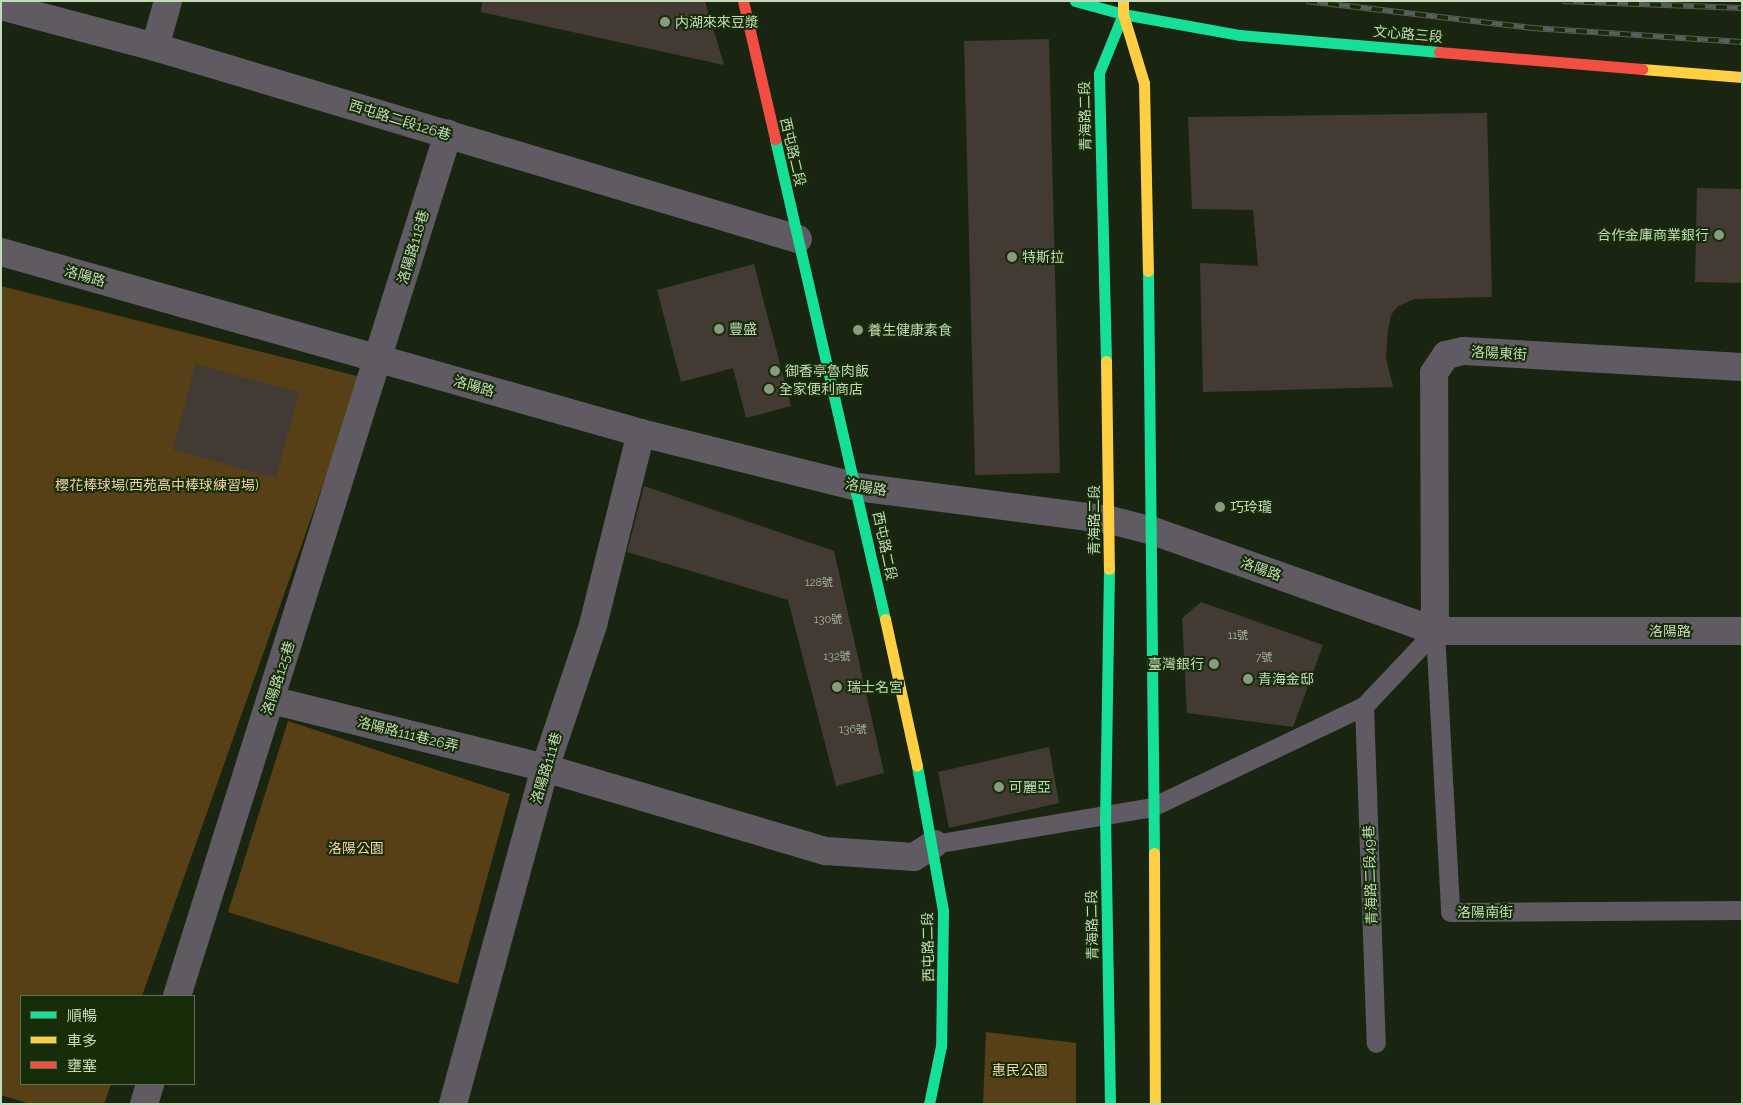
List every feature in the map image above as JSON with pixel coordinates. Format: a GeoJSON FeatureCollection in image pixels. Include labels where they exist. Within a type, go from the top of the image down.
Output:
{"type":"FeatureCollection","features":[{"type":"Feature","properties":{"kind":"main road","name":"西屯路二段"},"geometry":{"type":"LineString","coordinates":[[743,1],[857,487],[934,844],[943,911],[943,999],[941,1046],[929,1104]]}},
{"type":"Feature","properties":{"kind":"main road","name":"文心路三段"},"geometry":{"type":"LineString","coordinates":[[1075,1],[1123,14],[1240,35],[1742,77]]}},
{"type":"Feature","properties":{"kind":"main road"},"geometry":{"type":"LineString","coordinates":[[1123,1],[1123,14],[1144,83],[1153,531],[1154,1104]]}},
{"type":"Feature","properties":{"kind":"main road","name":"青海路二段"},"geometry":{"type":"LineString","coordinates":[[1110,1104],[1105,816],[1110,520],[1099,73],[1123,14]]}},
{"type":"Feature","properties":{"kind":"street"},"geometry":{"type":"LineString","coordinates":[[155,47],[168,1]]}},
{"type":"Feature","properties":{"kind":"street","name":"西屯路二段126巷"},"geometry":{"type":"LineString","coordinates":[[1,6],[155,47],[798,239]]}},
{"type":"Feature","properties":{"kind":"street","name":"洛陽路118巷"},"geometry":{"type":"LineString","coordinates":[[378,359],[448,134]]}},
{"type":"Feature","properties":{"kind":"street","name":"洛陽路"},"geometry":{"type":"LineString","coordinates":[[1,252],[641,433],[857,487],[1110,520],[1153,531],[1435,632],[1742,631]]}},
{"type":"Feature","properties":{"kind":"street","name":"洛陽東街"},"geometry":{"type":"LineString","coordinates":[[1435,632],[1434,373],[1446,354],[1464,351],[1742,367]]}},
{"type":"Feature","properties":{"kind":"street","name":"洛陽路125巷"},"geometry":{"type":"LineString","coordinates":[[177,995],[378,359]]}},
{"type":"Feature","properties":{"kind":"street","name":"洛陽路111巷"},"geometry":{"type":"LineString","coordinates":[[453,1104],[545,768],[593,625],[641,433]]}},
{"type":"Feature","properties":{"kind":"street","name":"洛陽路111巷26弄"},"geometry":{"type":"LineString","coordinates":[[271,700],[545,768],[826,851],[914,857],[934,844]]}},
{"type":"Feature","properties":{"kind":"street"},"geometry":{"type":"LineString","coordinates":[[144,1104],[150,1085]]}},
{"type":"Feature","properties":{"kind":"lane"},"geometry":{"type":"LineString","coordinates":[[934,844],[1152,807],[1364,706],[1435,632]]}},
{"type":"Feature","properties":{"kind":"lane","name":"洛陽南街"},"geometry":{"type":"LineString","coordinates":[[1435,632],[1450,912],[1742,910]]}},
{"type":"Feature","properties":{"kind":"lane","name":"青海路二段49巷"},"geometry":{"type":"LineString","coordinates":[[1364,706],[1376,1043]]}},
{"type":"Feature","properties":{"kind":"green space","name":"櫻花棒球場(西苑高中棒球練習場)"},"geometry":{"type":"Polygon","coordinates":[[[1,286],[361,377],[142,995],[20,995],[20,1085],[111,1085],[104,1104],[30,1104],[1,1095],[1,286]]]}},
{"type":"Feature","properties":{"kind":"green space","name":"洛陽公園"},"geometry":{"type":"Polygon","coordinates":[[[288,721],[510,794],[458,984],[228,912],[288,721]]]}},
{"type":"Feature","properties":{"kind":"green space","name":"惠民公園"},"geometry":{"type":"Polygon","coordinates":[[[986,1032],[1076,1043],[1076,1104],[983,1104],[986,1032]]]}},
{"type":"Feature","properties":{"kind":"building"},"geometry":{"type":"Polygon","coordinates":[[[482,1],[705,1],[724,65],[481,12],[482,1]]]}},
{"type":"Feature","properties":{"kind":"building","name":"特斯拉"},"geometry":{"type":"Polygon","coordinates":[[[1049,39],[1060,473],[975,475],[964,41],[1049,39]]]}},
{"type":"Feature","properties":{"kind":"building"},"geometry":{"type":"Polygon","coordinates":[[[1487,113],[1492,297],[1415,299],[1398,306],[1391,315],[1386,358],[1393,387],[1203,392],[1200,263],[1258,266],[1253,210],[1192,209],[1188,117],[1487,113]]]}},
{"type":"Feature","properties":{"kind":"building","name":"合作金庫商業銀行"},"geometry":{"type":"Polygon","coordinates":[[[1697,188],[1742,189],[1742,283],[1695,282],[1697,188]]]}},
{"type":"Feature","properties":{"kind":"building","name":"豐盛"},"geometry":{"type":"Polygon","coordinates":[[[754,264],[791,406],[746,418],[733,368],[681,382],[657,290],[754,264]]]}},
{"type":"Feature","properties":{"kind":"building"},"geometry":{"type":"Polygon","coordinates":[[[195,364],[299,392],[276,478],[173,450],[195,364]]]}},
{"type":"Feature","properties":{"kind":"building","name":"瑞士名宮"},"geometry":{"type":"Polygon","coordinates":[[[644,486],[834,551],[884,773],[836,786],[788,600],[627,552],[644,486]]]}},
{"type":"Feature","properties":{"kind":"building","name":"青海金邸"},"geometry":{"type":"Polygon","coordinates":[[[1201,602],[1323,645],[1293,727],[1187,713],[1182,618],[1201,602]]]}},
{"type":"Feature","properties":{"kind":"building","name":"可麗亞"},"geometry":{"type":"Polygon","coordinates":[[[1049,747],[1059,803],[949,828],[938,772],[1049,747]]]}},
{"type":"Feature","properties":{"kind":"railway"},"geometry":{"type":"LineString","coordinates":[[1306,1],[1532,28],[1742,42]]}},
{"type":"Feature","properties":{"kind":"railway"},"geometry":{"type":"LineString","coordinates":[[1562,1],[1742,8]]}},
{"type":"Feature","properties":{"kind":"traffic: fast"},"geometry":{"type":"LineString","coordinates":[[1075,1],[1123,14],[1240,35],[1439,52]]}},
{"type":"Feature","properties":{"kind":"traffic: fast"},"geometry":{"type":"LineString","coordinates":[[1106,361],[1099,73],[1123,14]]}},
{"type":"Feature","properties":{"kind":"traffic: fast"},"geometry":{"type":"LineString","coordinates":[[775,139],[885,619]]}},
{"type":"Feature","properties":{"kind":"traffic: fast"},"geometry":{"type":"LineString","coordinates":[[1148,271],[1154,853]]}},
{"type":"Feature","properties":{"kind":"traffic: fast"},"geometry":{"type":"LineString","coordinates":[[1109,569],[1105,816],[1110,1104]]}},
{"type":"Feature","properties":{"kind":"traffic: fast"},"geometry":{"type":"LineString","coordinates":[[917,766],[943,911],[941,1046],[929,1104]]}},
{"type":"Feature","properties":{"kind":"traffic: slow"},"geometry":{"type":"LineString","coordinates":[[1123,1],[1123,14],[1144,83],[1148,271]]}},
{"type":"Feature","properties":{"kind":"traffic: slow"},"geometry":{"type":"LineString","coordinates":[[1642,69],[1742,77]]}},
{"type":"Feature","properties":{"kind":"traffic: slow"},"geometry":{"type":"LineString","coordinates":[[1106,361],[1109,569]]}},
{"type":"Feature","properties":{"kind":"traffic: slow"},"geometry":{"type":"LineString","coordinates":[[885,619],[917,766]]}},
{"type":"Feature","properties":{"kind":"traffic: slow"},"geometry":{"type":"LineString","coordinates":[[1154,853],[1155,1104]]}},
{"type":"Feature","properties":{"kind":"traffic: jam"},"geometry":{"type":"LineString","coordinates":[[743,1],[775,139]]}},
{"type":"Feature","properties":{"kind":"traffic: jam"},"geometry":{"type":"LineString","coordinates":[[1439,52],[1642,69]]}},
{"type":"Feature","properties":{"kind":"place","name":"内湖來來豆漿"},"geometry":{"type":"Point","coordinates":[665,22]}},
{"type":"Feature","properties":{"kind":"place","name":"合作金庫商業銀行"},"geometry":{"type":"Point","coordinates":[1719,235]}},
{"type":"Feature","properties":{"kind":"place","name":"特斯拉"},"geometry":{"type":"Point","coordinates":[1012,257]}},
{"type":"Feature","properties":{"kind":"place","name":"豐盛"},"geometry":{"type":"Point","coordinates":[719,329]}},
{"type":"Feature","properties":{"kind":"place","name":"養生健康素食"},"geometry":{"type":"Point","coordinates":[858,330]}},
{"type":"Feature","properties":{"kind":"place","name":"御香亭魯肉飯"},"geometry":{"type":"Point","coordinates":[775,371]}},
{"type":"Feature","properties":{"kind":"place","name":"全家便利商店"},"geometry":{"type":"Point","coordinates":[769,389]}},
{"type":"Feature","properties":{"kind":"place","name":"巧玲瓏"},"geometry":{"type":"Point","coordinates":[1220,507]}},
{"type":"Feature","properties":{"kind":"place","name":"臺灣銀行"},"geometry":{"type":"Point","coordinates":[1214,664]}},
{"type":"Feature","properties":{"kind":"place","name":"青海金邸"},"geometry":{"type":"Point","coordinates":[1248,679]}},
{"type":"Feature","properties":{"kind":"place","name":"瑞士名宮"},"geometry":{"type":"Point","coordinates":[837,687]}},
{"type":"Feature","properties":{"kind":"place","name":"可麗亞"},"geometry":{"type":"Point","coordinates":[999,787]}}]}
